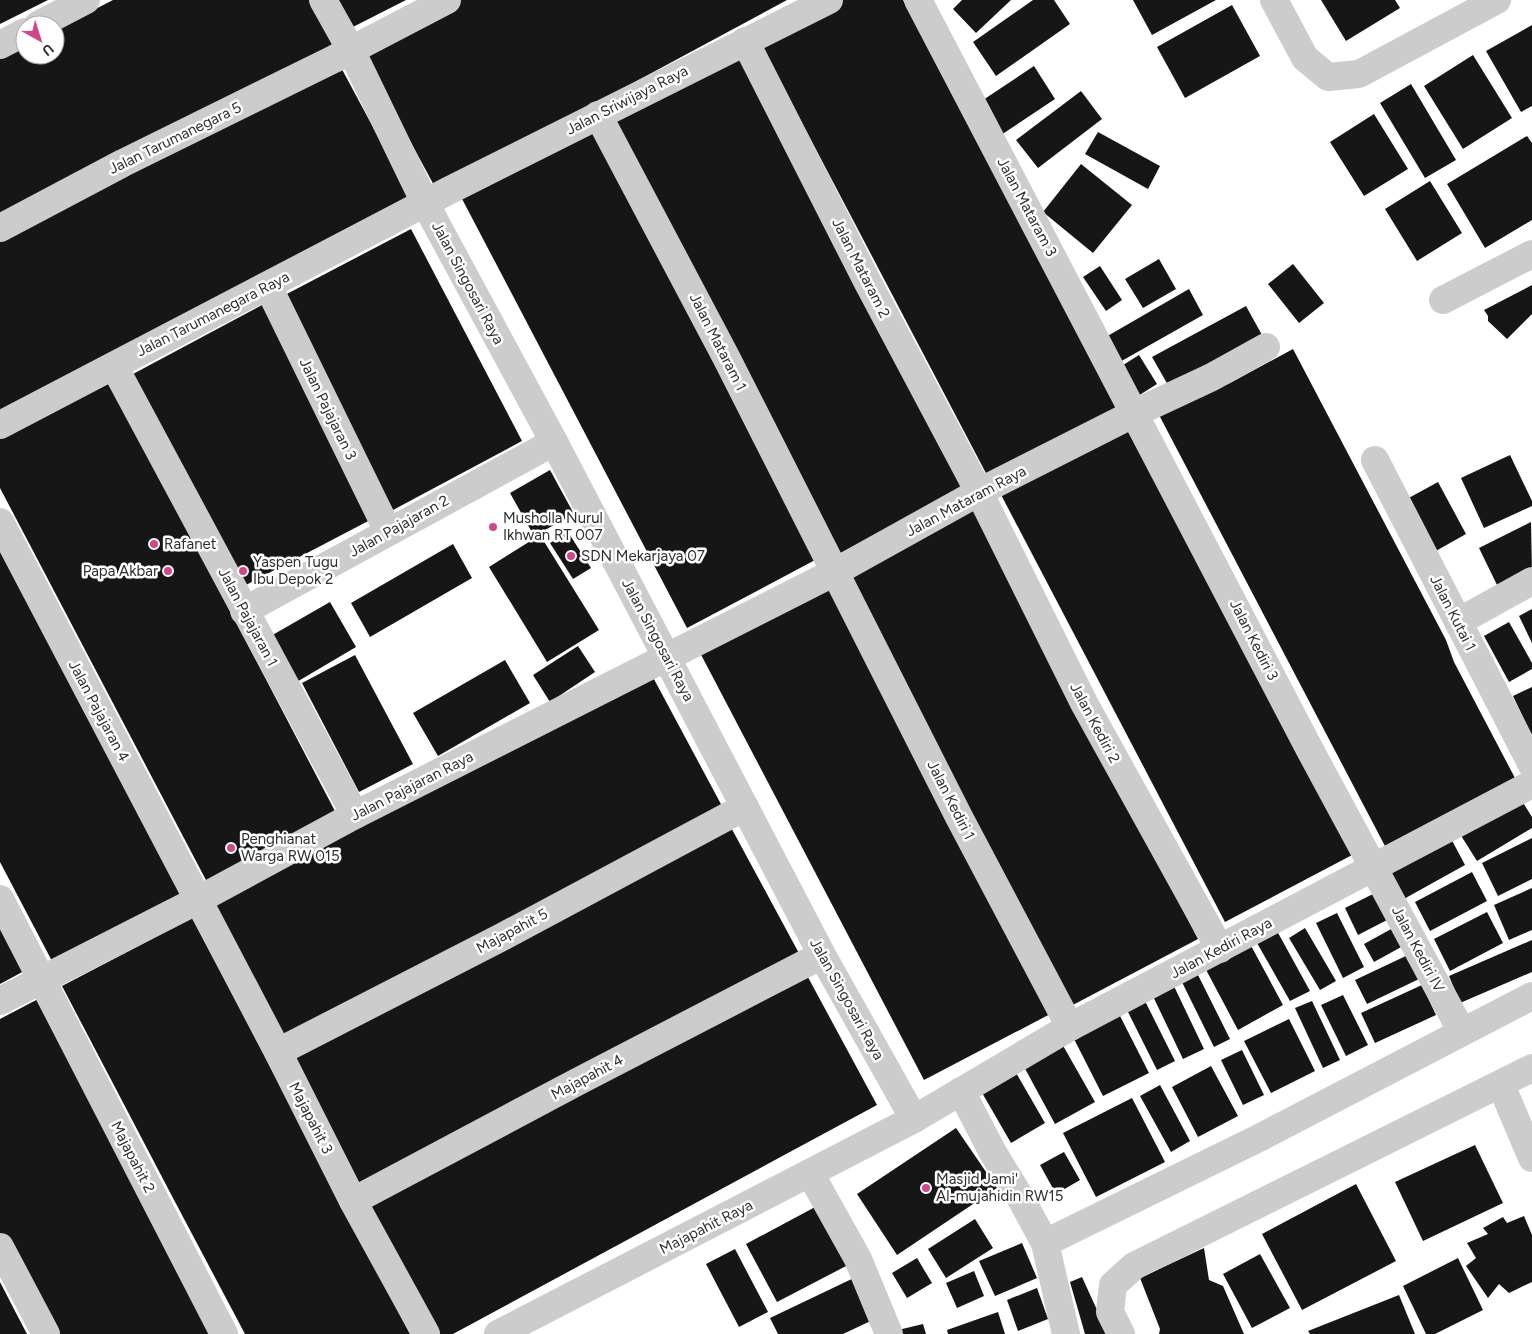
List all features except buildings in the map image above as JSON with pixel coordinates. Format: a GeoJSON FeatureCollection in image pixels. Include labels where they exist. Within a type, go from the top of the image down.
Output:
{"type":"FeatureCollection","features":[{"type":"Feature","properties":{"kind":"street"},"geometry":{"type":"LineString","coordinates":[[57,15],[86,0]]}},
{"type":"Feature","properties":{"kind":"street","name":"Jalan Singosari Raya"},"geometry":{"type":"LineString","coordinates":[[323,0],[351,50],[425,202],[554,442],[822,955],[914,1119]]}},
{"type":"Feature","properties":{"kind":"street","name":"Jalan Tarumanegara 5"},"geometry":{"type":"LineString","coordinates":[[0,228],[123,163],[351,50],[447,0]]}},
{"type":"Feature","properties":{"kind":"street","name":"Jalan Sriwijaya Raya"},"geometry":{"type":"LineString","coordinates":[[425,202],[830,0]]}},
{"type":"Feature","properties":{"kind":"street","name":"Jalan Mataram 3"},"geometry":{"type":"LineString","coordinates":[[918,0],[1135,413]]}},
{"type":"Feature","properties":{"kind":"street"},"geometry":{"type":"LineString","coordinates":[[1274,0],[1305,58],[1328,77],[1359,74],[1496,0]]}},
{"type":"Feature","properties":{"kind":"street"},"geometry":{"type":"LineString","coordinates":[[0,45],[15,37]]}},
{"type":"Feature","properties":{"kind":"street","name":"Jalan Mataram 2"},"geometry":{"type":"LineString","coordinates":[[745,42],[868,283],[979,492]]}},
{"type":"Feature","properties":{"kind":"street","name":"Jalan Mataram 1"},"geometry":{"type":"LineString","coordinates":[[598,115],[726,357],[834,572]]}},
{"type":"Feature","properties":{"kind":"street","name":"Jalan Tarumanegara Raya"},"geometry":{"type":"LineString","coordinates":[[0,425],[425,202]]}},
{"type":"Feature","properties":{"kind":"street"},"geometry":{"type":"LineString","coordinates":[[1443,300],[1532,254]]}},
{"type":"Feature","properties":{"kind":"street","name":"Jalan Pajajaran 3"},"geometry":{"type":"LineString","coordinates":[[268,286],[388,531]]}},
{"type":"Feature","properties":{"kind":"street","name":"Jalan Mataram Raya"},"geometry":{"type":"LineString","coordinates":[[667,657],[834,572],[979,492],[1135,413],[1212,377],[1266,347]]}},
{"type":"Feature","properties":{"kind":"street","name":"Jalan Pajajaran 1"},"geometry":{"type":"LineString","coordinates":[[114,366],[355,815]]}},
{"type":"Feature","properties":{"kind":"street","name":"Jalan Kediri 3"},"geometry":{"type":"LineString","coordinates":[[1135,413],[1310,750],[1374,866]]}},
{"type":"Feature","properties":{"kind":"street","name":"Jalan Pajajaran 2"},"geometry":{"type":"LineString","coordinates":[[244,611],[554,442]]}},
{"type":"Feature","properties":{"kind":"street","name":"Jalan Kutai 1"},"geometry":{"type":"LineString","coordinates":[[1375,460],[1532,765]]}},
{"type":"Feature","properties":{"kind":"street","name":"Jalan Kediri 2"},"geometry":{"type":"LineString","coordinates":[[979,492],[1084,702],[1220,949]]}},
{"type":"Feature","properties":{"kind":"street","name":"Jalan Pajajaran 4"},"geometry":{"type":"LineString","coordinates":[[0,522],[198,900]]}},
{"type":"Feature","properties":{"kind":"street","name":"Jalan Kediri 1"},"geometry":{"type":"LineString","coordinates":[[834,572],[959,817],[1070,1028]]}},
{"type":"Feature","properties":{"kind":"street"},"geometry":{"type":"LineString","coordinates":[[1458,622],[1532,581]]}},
{"type":"Feature","properties":{"kind":"street","name":"Jalan Pajajaran Raya"},"geometry":{"type":"LineString","coordinates":[[0,1001],[198,900],[355,815],[667,657]]}},
{"type":"Feature","properties":{"kind":"street","name":"Jalan Kediri Raya"},"geometry":{"type":"LineString","coordinates":[[914,1119],[1070,1028],[1532,784]]}},
{"type":"Feature","properties":{"kind":"street","name":"Majapahit 5"},"geometry":{"type":"LineString","coordinates":[[278,1052],[502,937],[745,807]]}},
{"type":"Feature","properties":{"kind":"street","name":"Jalan Kediri IV"},"geometry":{"type":"LineString","coordinates":[[1374,866],[1462,1032]]}},
{"type":"Feature","properties":{"kind":"street","name":"Majapahit 2"},"geometry":{"type":"LineString","coordinates":[[0,899],[224,1334]]}},
{"type":"Feature","properties":{"kind":"street","name":"Majapahit 3"},"geometry":{"type":"LineString","coordinates":[[198,900],[278,1052],[353,1201],[426,1334]]}},
{"type":"Feature","properties":{"kind":"street","name":"Majapahit 4"},"geometry":{"type":"LineString","coordinates":[[353,1201],[822,955]]}},
{"type":"Feature","properties":{"kind":"street"},"geometry":{"type":"LineString","coordinates":[[1045,1243],[1259,1138],[1532,996]]}},
{"type":"Feature","properties":{"kind":"street"},"geometry":{"type":"LineString","coordinates":[[1121,1334],[1110,1312],[1112,1285],[1134,1266],[1532,1068]]}},
{"type":"Feature","properties":{"kind":"street"},"geometry":{"type":"LineString","coordinates":[[1501,1085],[1532,1158]]}},
{"type":"Feature","properties":{"kind":"street"},"geometry":{"type":"LineString","coordinates":[[961,1091],[992,1152],[1020,1197],[1045,1243],[1066,1334]]}},
{"type":"Feature","properties":{"kind":"street","name":"Majapahit Raya"},"geometry":{"type":"LineString","coordinates":[[498,1334],[914,1119]]}},
{"type":"Feature","properties":{"kind":"street"},"geometry":{"type":"LineString","coordinates":[[810,1173],[858,1259],[889,1334]]}},
{"type":"Feature","properties":{"kind":"street"},"geometry":{"type":"LineString","coordinates":[[0,1247],[46,1334]]}},
{"type":"Feature","properties":{"kind":"place","name":"Musholla Nurul Ikhwan RT 007"},"geometry":{"type":"Point","coordinates":[493,527]}},
{"type":"Feature","properties":{"kind":"place","name":"Rafanet"},"geometry":{"type":"Point","coordinates":[154,544]}},
{"type":"Feature","properties":{"kind":"place","name":"SDN Mekarjaya 07"},"geometry":{"type":"Point","coordinates":[571,556]}},
{"type":"Feature","properties":{"kind":"place","name":"Papa Akbar"},"geometry":{"type":"Point","coordinates":[168,571]}},
{"type":"Feature","properties":{"kind":"place","name":"Yaspen Tugu Ibu Depok 2"},"geometry":{"type":"Point","coordinates":[243,571]}},
{"type":"Feature","properties":{"kind":"place","name":"Penghianat Warga RW 015"},"geometry":{"type":"Point","coordinates":[231,848]}},
{"type":"Feature","properties":{"kind":"place","name":"Masjid Jami' Al-mujahidin RW15"},"geometry":{"type":"Point","coordinates":[926,1188]}}]}
